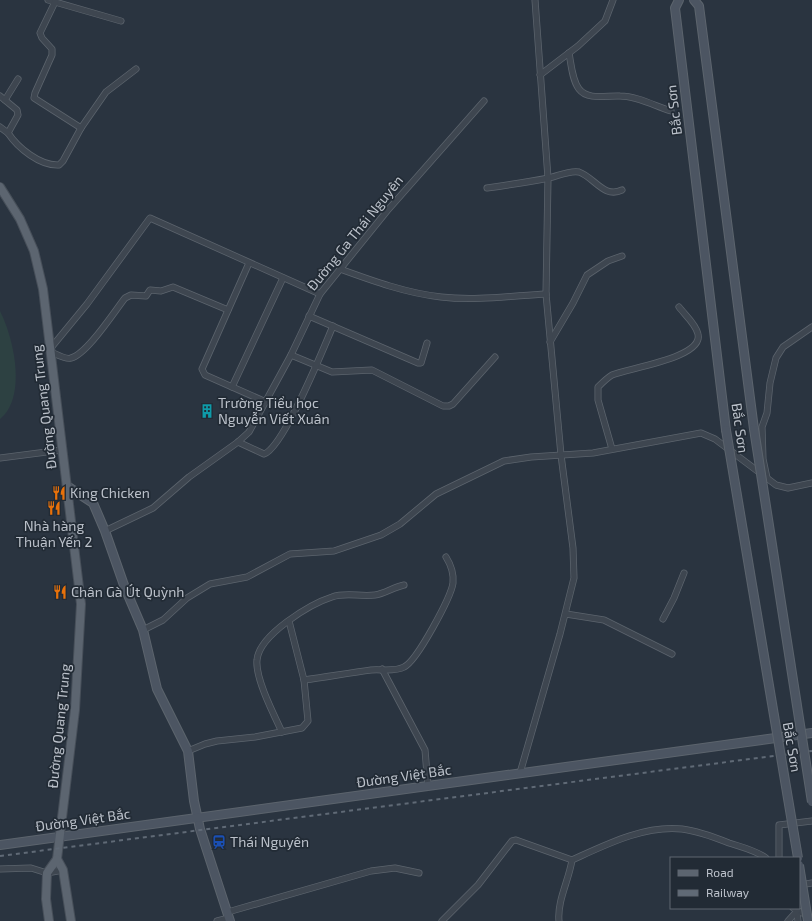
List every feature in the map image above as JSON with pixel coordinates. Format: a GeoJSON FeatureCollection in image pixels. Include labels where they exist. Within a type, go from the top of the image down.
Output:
{"type":"FeatureCollection","features":[{"type":"Feature","properties":{"kind":"main road","name":"Bắc Sơn"},"geometry":{"type":"LineString","coordinates":[[679,0],[675,8],[726,430],[798,857]]}},
{"type":"Feature","properties":{"kind":"main road","name":"Bắc Sơn"},"geometry":{"type":"LineString","coordinates":[[694,0],[699,6],[754,429],[812,802]]}},
{"type":"Feature","properties":{"kind":"main road","name":"Đường Quang Trung"},"geometry":{"type":"LineString","coordinates":[[0,187],[20,219],[34,251],[43,289],[62,450],[81,589],[81,619],[75,710],[57,848],[57,859]]}},
{"type":"Feature","properties":{"kind":"main road"},"geometry":{"type":"LineString","coordinates":[[67,486],[93,503],[106,531],[125,588],[143,630],[158,688],[188,751],[198,817],[204,844],[229,917]]}},
{"type":"Feature","properties":{"kind":"main road","name":"Đường Việt Bắc"},"geometry":{"type":"LineString","coordinates":[[0,845],[812,733]]}},
{"type":"Feature","properties":{"kind":"main road"},"geometry":{"type":"LineString","coordinates":[[49,921],[46,899],[48,873],[57,859],[63,870],[71,921]]}},
{"type":"Feature","properties":{"kind":"main road"},"geometry":{"type":"LineString","coordinates":[[800,871],[808,921]]}},
{"type":"Feature","properties":{"kind":"street"},"geometry":{"type":"LineString","coordinates":[[48,0],[121,21]]}},
{"type":"Feature","properties":{"kind":"street"},"geometry":{"type":"LineString","coordinates":[[520,773],[566,614],[574,578],[574,565],[561,455],[546,294],[548,178],[535,0]]}},
{"type":"Feature","properties":{"kind":"street"},"geometry":{"type":"LineString","coordinates":[[540,75],[569,53],[605,21],[613,0]]}},
{"type":"Feature","properties":{"kind":"street"},"geometry":{"type":"LineString","coordinates":[[55,2],[40,33],[42,38],[52,49],[52,56],[34,98],[81,128]]}},
{"type":"Feature","properties":{"kind":"street"},"geometry":{"type":"LineString","coordinates":[[569,53],[576,82],[579,89],[586,94],[597,97],[621,96],[671,111]]}},
{"type":"Feature","properties":{"kind":"street"},"geometry":{"type":"LineString","coordinates":[[0,127],[20,146],[37,158],[52,165],[59,165],[63,161],[81,128],[106,92],[136,69]]}},
{"type":"Feature","properties":{"kind":"street"},"geometry":{"type":"LineString","coordinates":[[5,100],[18,79]]}},
{"type":"Feature","properties":{"kind":"street"},"geometry":{"type":"LineString","coordinates":[[0,96],[17,110],[18,115],[8,133]]}},
{"type":"Feature","properties":{"kind":"street","name":"Đường Ga Thái Nguyên"},"geometry":{"type":"LineString","coordinates":[[106,531],[146,512],[189,477],[238,442],[249,432],[291,355],[320,294],[392,205],[484,101]]}},
{"type":"Feature","properties":{"kind":"street"},"geometry":{"type":"LineString","coordinates":[[487,188],[548,178],[573,172],[587,176],[602,189],[611,192],[622,190]]}},
{"type":"Feature","properties":{"kind":"street"},"geometry":{"type":"LineString","coordinates":[[228,310],[173,287],[161,291],[150,290],[146,296],[131,295],[126,298],[89,345],[72,358],[67,358],[50,351],[87,304],[150,218],[320,294]]}},
{"type":"Feature","properties":{"kind":"street"},"geometry":{"type":"LineString","coordinates":[[550,342],[573,303],[587,274],[608,261],[622,256]]}},
{"type":"Feature","properties":{"kind":"street"},"geometry":{"type":"LineString","coordinates":[[249,263],[202,369],[205,375],[266,402]]}},
{"type":"Feature","properties":{"kind":"street"},"geometry":{"type":"LineString","coordinates":[[340,269],[403,290],[441,297],[489,298],[546,294]]}},
{"type":"Feature","properties":{"kind":"street"},"geometry":{"type":"LineString","coordinates":[[232,387],[283,278]]}},
{"type":"Feature","properties":{"kind":"street"},"geometry":{"type":"LineString","coordinates":[[612,448],[598,400],[598,387],[612,375],[684,354],[696,344],[699,338],[697,331],[679,308]]}},
{"type":"Feature","properties":{"kind":"street"},"geometry":{"type":"LineString","coordinates":[[309,316],[418,363],[421,363],[427,343]]}},
{"type":"Feature","properties":{"kind":"street"},"geometry":{"type":"LineString","coordinates":[[238,442],[261,454],[266,454],[281,434],[293,414],[333,326]]}},
{"type":"Feature","properties":{"kind":"street"},"geometry":{"type":"LineString","coordinates":[[767,479],[763,459],[762,427],[767,412],[770,382],[776,358],[782,347],[812,327]]}},
{"type":"Feature","properties":{"kind":"street"},"geometry":{"type":"LineString","coordinates":[[291,355],[315,366],[339,372],[372,370],[443,406],[453,404],[495,357]]}},
{"type":"Feature","properties":{"kind":"street"},"geometry":{"type":"LineString","coordinates":[[143,630],[163,620],[187,598],[210,584],[247,577],[290,554],[338,550],[382,536],[400,524],[436,494],[504,461],[530,456],[593,453],[612,448],[705,434],[715,439],[776,485],[788,488],[812,483]]}},
{"type":"Feature","properties":{"kind":"street"},"geometry":{"type":"LineString","coordinates":[[0,458],[62,450]]}},
{"type":"Feature","properties":{"kind":"street"},"geometry":{"type":"LineString","coordinates":[[304,680],[382,669],[403,668],[416,657],[451,590],[453,578],[451,566],[446,557]]}},
{"type":"Feature","properties":{"kind":"street"},"geometry":{"type":"LineString","coordinates":[[663,619],[674,598],[684,572]]}},
{"type":"Feature","properties":{"kind":"street"},"geometry":{"type":"LineString","coordinates":[[282,732],[266,698],[256,665],[258,652],[266,641],[289,621],[313,605],[332,597],[344,594],[376,595],[404,585]]}},
{"type":"Feature","properties":{"kind":"street"},"geometry":{"type":"LineString","coordinates":[[566,614],[596,618],[611,623],[672,654]]}},
{"type":"Feature","properties":{"kind":"street"},"geometry":{"type":"LineString","coordinates":[[188,751],[217,741],[302,728],[308,721],[304,680],[289,621]]}},
{"type":"Feature","properties":{"kind":"street"},"geometry":{"type":"LineString","coordinates":[[382,669],[425,750],[428,786]]}},
{"type":"Feature","properties":{"kind":"street"},"geometry":{"type":"LineString","coordinates":[[779,857],[779,825],[812,821]]}},
{"type":"Feature","properties":{"kind":"street"},"geometry":{"type":"LineString","coordinates":[[442,921],[478,885],[512,841],[520,842],[572,860],[618,841],[651,831],[682,829],[712,837],[755,852],[764,857]]}},
{"type":"Feature","properties":{"kind":"street"},"geometry":{"type":"LineString","coordinates":[[559,921],[559,909],[569,877],[572,860]]}},
{"type":"Feature","properties":{"kind":"street"},"geometry":{"type":"LineString","coordinates":[[0,869],[31,868],[48,873],[63,870]]}},
{"type":"Feature","properties":{"kind":"street"},"geometry":{"type":"LineString","coordinates":[[217,921],[371,871],[395,868],[419,873]]}},
{"type":"Feature","properties":{"kind":"street"},"geometry":{"type":"LineString","coordinates":[[800,885],[812,883]]}},
{"type":"Feature","properties":{"kind":"street"},"geometry":{"type":"LineString","coordinates":[[795,909],[812,918]]}},
{"type":"Feature","properties":{"kind":"street"},"geometry":{"type":"LineString","coordinates":[[788,921],[795,909]]}},
{"type":"Feature","properties":{"kind":"street"},"geometry":{"type":"LineString","coordinates":[[795,909],[798,921]]}},
{"type":"Feature","properties":{"kind":"green space"},"geometry":{"type":"Polygon","coordinates":[[[0,311],[10,337],[16,383],[13,397],[8,409],[0,419],[0,311]]]}},
{"type":"Feature","properties":{"kind":"railway"},"geometry":{"type":"LineString","coordinates":[[0,856],[812,751]]}},
{"type":"Feature","properties":{"kind":"place","name":"Trường Tiểu học Nguyễn Viết Xuân"},"geometry":{"type":"Point","coordinates":[207,411]}},
{"type":"Feature","properties":{"kind":"place","name":"King Chicken"},"geometry":{"type":"Point","coordinates":[59,493]}},
{"type":"Feature","properties":{"kind":"place","name":"Nhà hàng Thuận Yến 2"},"geometry":{"type":"Point","coordinates":[54,508]}},
{"type":"Feature","properties":{"kind":"place","name":"Chân Gà Út Quỳnh"},"geometry":{"type":"Point","coordinates":[60,592]}},
{"type":"Feature","properties":{"kind":"place","name":"Thái Nguyên"},"geometry":{"type":"Point","coordinates":[219,842]}}]}
